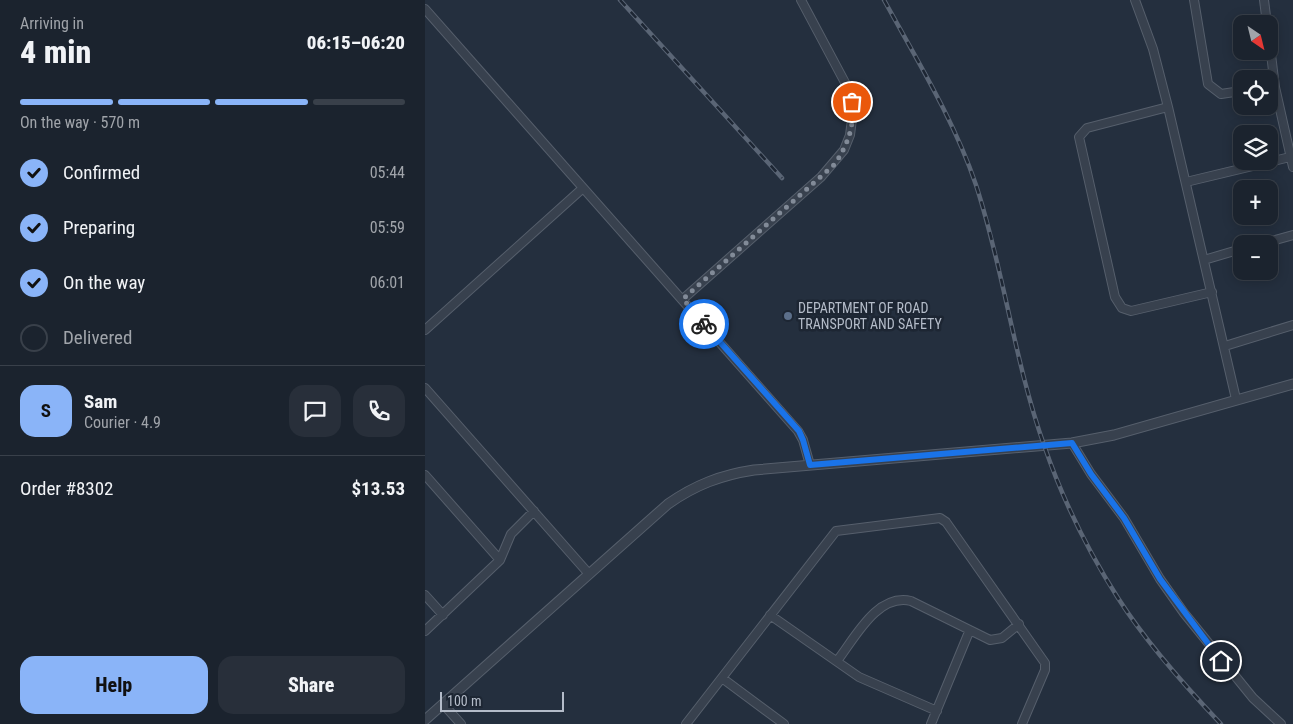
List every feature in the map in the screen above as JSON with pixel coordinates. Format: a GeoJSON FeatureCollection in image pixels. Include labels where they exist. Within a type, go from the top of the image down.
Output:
{"type":"FeatureCollection","features":[{"type":"Feature","properties":{"kind":"street"},"geometry":{"type":"LineString","coordinates":[[683,299],[821,177],[844,150],[850,135],[853,111],[849,90],[801,0]]}},
{"type":"Feature","properties":{"kind":"street"},"geometry":{"type":"LineString","coordinates":[[1135,0],[1147,31],[1168,107],[1237,399]]}},
{"type":"Feature","properties":{"kind":"street"},"geometry":{"type":"LineString","coordinates":[[1195,0],[1208,84],[1211,89],[1221,94],[1233,92]]}},
{"type":"Feature","properties":{"kind":"street"},"geometry":{"type":"LineString","coordinates":[[1264,0],[1266,15]]}},
{"type":"Feature","properties":{"kind":"street"},"geometry":{"type":"LineString","coordinates":[[425,9],[799,431],[810,465]]}},
{"type":"Feature","properties":{"kind":"street"},"geometry":{"type":"LineString","coordinates":[[1168,107],[1087,128],[1079,136],[1115,298],[1122,308],[1131,311],[1212,292]]}},
{"type":"Feature","properties":{"kind":"street"},"geometry":{"type":"LineString","coordinates":[[1278,111],[1293,167]]}},
{"type":"Feature","properties":{"kind":"street"},"geometry":{"type":"LineString","coordinates":[[1186,182],[1290,158]]}},
{"type":"Feature","properties":{"kind":"street"},"geometry":{"type":"LineString","coordinates":[[425,330],[583,188]]}},
{"type":"Feature","properties":{"kind":"street"},"geometry":{"type":"LineString","coordinates":[[1278,239],[1293,235]]}},
{"type":"Feature","properties":{"kind":"street"},"geometry":{"type":"LineString","coordinates":[[1204,260],[1233,251]]}},
{"type":"Feature","properties":{"kind":"street"},"geometry":{"type":"LineString","coordinates":[[1225,346],[1293,325]]}},
{"type":"Feature","properties":{"kind":"street"},"geometry":{"type":"LineString","coordinates":[[425,720],[668,504],[698,486],[733,473],[1072,443],[1101,438],[1293,384]]}},
{"type":"Feature","properties":{"kind":"street"},"geometry":{"type":"LineString","coordinates":[[425,388],[589,574]]}},
{"type":"Feature","properties":{"kind":"street"},"geometry":{"type":"LineString","coordinates":[[425,401],[432,395]]}},
{"type":"Feature","properties":{"kind":"street"},"geometry":{"type":"LineString","coordinates":[[1072,443],[1091,474],[1124,518],[1160,579],[1183,613],[1253,698],[1281,724]]}},
{"type":"Feature","properties":{"kind":"street"},"geometry":{"type":"LineString","coordinates":[[425,476],[500,560]]}},
{"type":"Feature","properties":{"kind":"street"},"geometry":{"type":"LineString","coordinates":[[425,631],[500,560],[511,534],[534,511]]}},
{"type":"Feature","properties":{"kind":"street"},"geometry":{"type":"LineString","coordinates":[[685,724],[837,530],[940,518],[947,522],[1019,624],[1045,665],[1022,724]]}},
{"type":"Feature","properties":{"kind":"street"},"geometry":{"type":"LineString","coordinates":[[425,595],[443,616]]}},
{"type":"Feature","properties":{"kind":"street"},"geometry":{"type":"LineString","coordinates":[[837,661],[877,610],[891,602],[911,602],[985,639],[994,640],[1002,638],[1019,624]]}},
{"type":"Feature","properties":{"kind":"street"},"geometry":{"type":"LineString","coordinates":[[770,615],[867,682],[937,711]]}},
{"type":"Feature","properties":{"kind":"street"},"geometry":{"type":"LineString","coordinates":[[931,724],[969,632]]}},
{"type":"Feature","properties":{"kind":"street"},"geometry":{"type":"LineString","coordinates":[[722,678],[785,724]]}},
{"type":"Feature","properties":{"kind":"street"},"geometry":{"type":"LineString","coordinates":[[443,704],[461,724]]}},
{"type":"Feature","properties":{"kind":"railway"},"geometry":{"type":"LineString","coordinates":[[620,0],[782,178]]}},
{"type":"Feature","properties":{"kind":"railway"},"geometry":{"type":"LineString","coordinates":[[884,0],[946,114],[976,185],[986,217],[1034,413],[1051,465],[1076,524],[1096,562],[1141,631],[1166,663],[1221,724]]}},
{"type":"Feature","properties":{"kind":"way so far"},"geometry":{"type":"LineString","coordinates":[[704,324],[683,299],[835,164],[844,150],[850,135],[853,122],[852,102]]}},
{"type":"Feature","properties":{"kind":"place","name":"DEPARTMENT OF ROAD TRANSPORT AND SAFETY"},"geometry":{"type":"Point","coordinates":[788,316]}},
{"type":"Feature","properties":{"kind":"route"},"geometry":{"type":"LineString","coordinates":[[704,324],[799,431],[810,465],[1072,443],[1091,474],[1119,509],[1160,579],[1183,613],[1221,661]]}}]}
